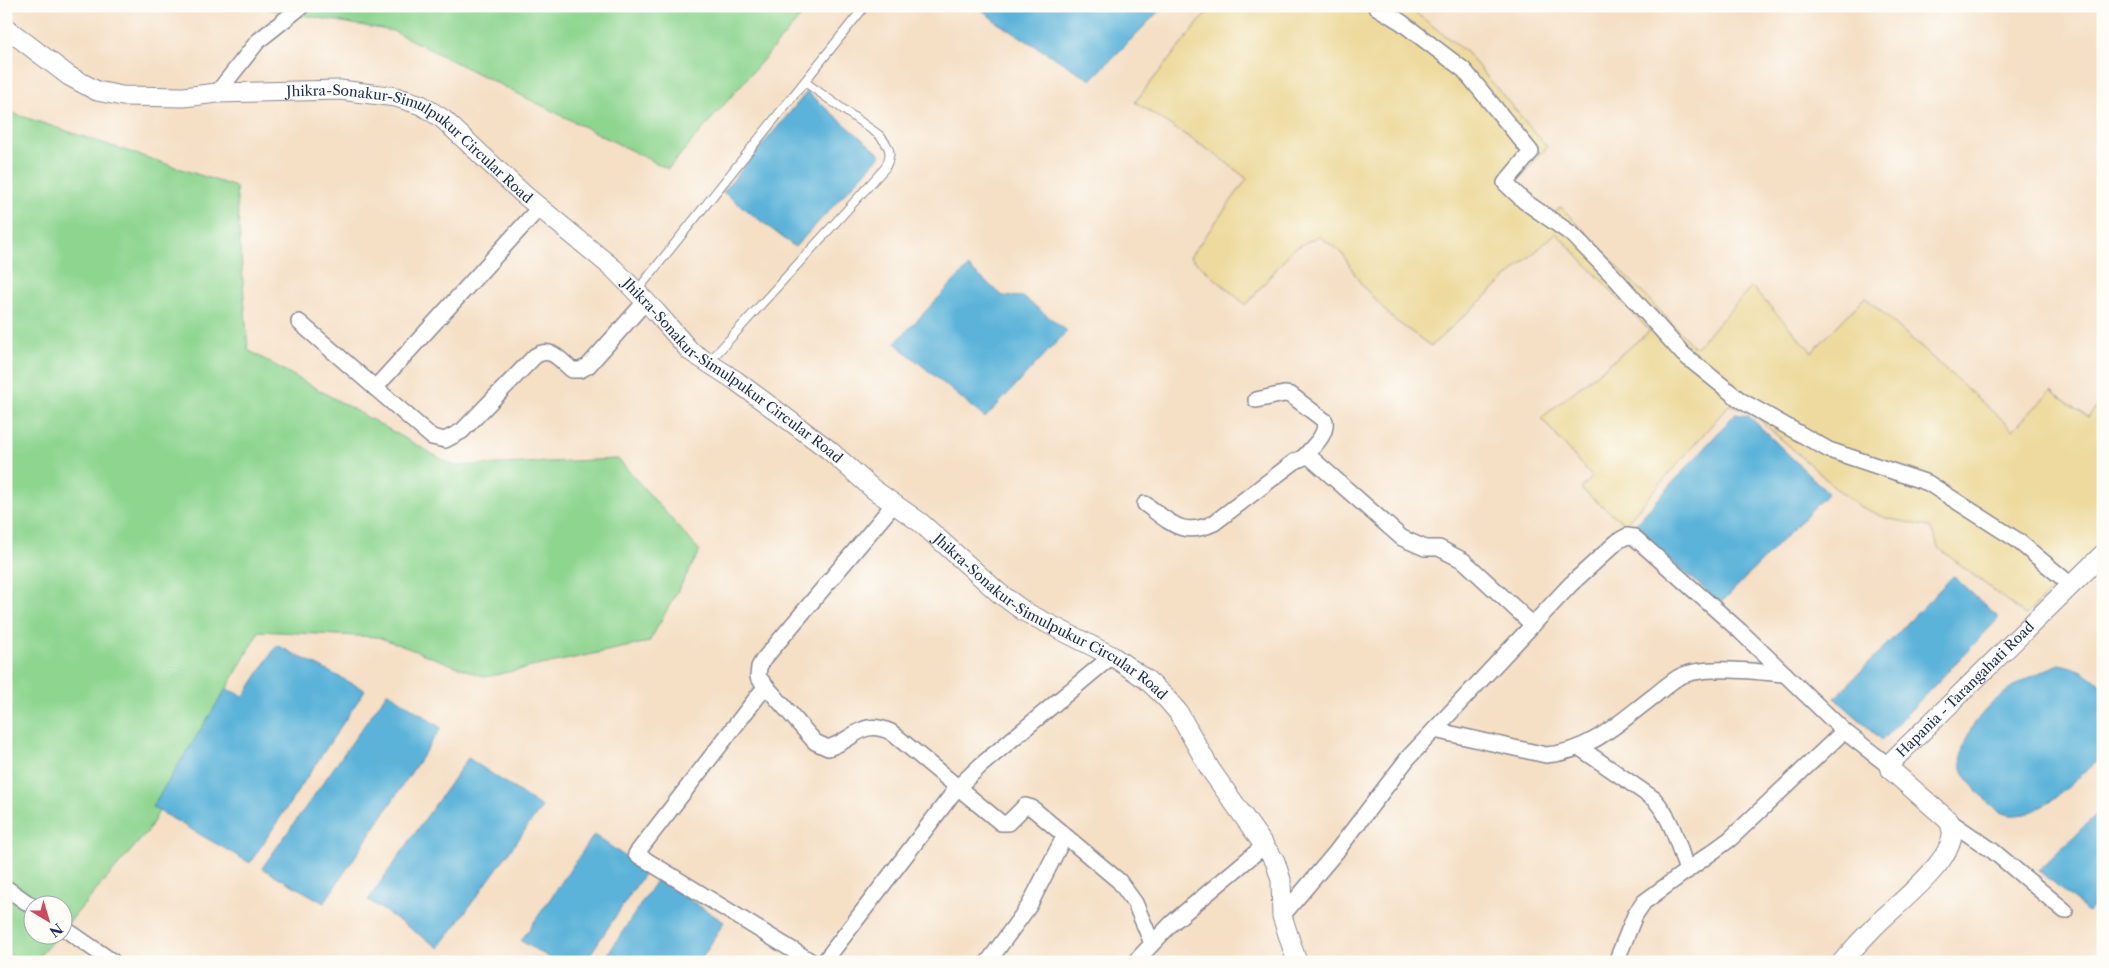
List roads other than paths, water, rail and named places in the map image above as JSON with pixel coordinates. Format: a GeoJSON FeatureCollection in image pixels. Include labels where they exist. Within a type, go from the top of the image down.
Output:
{"type":"FeatureCollection","features":[{"type":"Feature","properties":{"kind":"street"},"geometry":{"type":"LineString","coordinates":[[217,93],[258,41],[302,6]]}},
{"type":"Feature","properties":{"kind":"street"},"geometry":{"type":"LineString","coordinates":[[1375,6],[1401,22],[1464,70],[1531,152],[1506,183],[1524,201],[1573,235],[1616,279],[1683,354],[1740,400],[1829,450],[1928,483],[2017,540],[2071,585]]}},
{"type":"Feature","properties":{"kind":"street","name":"Jhikra-Sonakur-Simulpukur Circular Road"},"geometry":{"type":"LineString","coordinates":[[6,28],[69,76],[97,91],[122,96],[154,97],[217,93],[340,90],[396,96],[421,105],[443,119],[540,207],[587,246],[641,297],[690,351],[776,410],[894,504],[921,523],[999,593],[1025,612],[1112,656],[1147,680],[1178,712],[1210,769],[1275,861],[1281,880],[1282,916],[1297,962]]}},
{"type":"Feature","properties":{"kind":"street"},"geometry":{"type":"LineString","coordinates":[[375,388],[540,207]]}},
{"type":"Feature","properties":{"kind":"street"},"geometry":{"type":"LineString","coordinates":[[299,322],[432,437],[445,440],[462,431],[534,356],[543,351],[550,352],[572,370],[580,370],[588,366],[641,297]]}},
{"type":"Feature","properties":{"kind":"street"},"geometry":{"type":"LineString","coordinates":[[1146,504],[1175,525],[1187,530],[1200,529],[1214,523],[1304,457],[1323,435],[1326,428],[1325,421],[1291,395],[1284,394],[1256,400]]}},
{"type":"Feature","properties":{"kind":"street"},"geometry":{"type":"LineString","coordinates":[[1304,457],[1310,457],[1317,462],[1402,538],[1424,548],[1439,548],[1452,553],[1464,561],[1532,624]]}},
{"type":"Feature","properties":{"kind":"street"},"geometry":{"type":"LineString","coordinates":[[894,504],[763,660],[759,668],[758,677],[815,742],[828,748],[842,744],[867,726],[877,726],[890,732],[1000,823],[1008,823],[1025,806],[1032,808],[1127,890],[1135,903],[1152,943]]}},
{"type":"Feature","properties":{"kind":"street"},"geometry":{"type":"LineString","coordinates":[[1282,916],[1336,852],[1408,758],[1571,584],[1627,536],[1634,537],[1740,631],[1844,731],[1889,766]]}},
{"type":"Feature","properties":{"kind":"street","name":"Hapania - Tarangahati Road"},"geometry":{"type":"LineString","coordinates":[[1949,821],[1889,766],[1898,754],[2103,554]]}},
{"type":"Feature","properties":{"kind":"street"},"geometry":{"type":"LineString","coordinates":[[824,962],[957,788],[980,766],[1112,656]]}},
{"type":"Feature","properties":{"kind":"street"},"geometry":{"type":"LineString","coordinates":[[1434,730],[1546,755],[1564,753],[1580,748],[1613,727],[1678,677],[1702,671],[1785,674]]}},
{"type":"Feature","properties":{"kind":"street"},"geometry":{"type":"LineString","coordinates":[[765,687],[636,854],[812,962]]}},
{"type":"Feature","properties":{"kind":"street"},"geometry":{"type":"LineString","coordinates":[[1616,962],[1635,915],[1644,902],[1730,839],[1844,731]]}},
{"type":"Feature","properties":{"kind":"street"},"geometry":{"type":"LineString","coordinates":[[1580,748],[1654,800],[1663,809],[1674,830],[1687,871]]}},
{"type":"Feature","properties":{"kind":"street"},"geometry":{"type":"LineString","coordinates":[[1949,821],[1993,851],[2065,911]]}},
{"type":"Feature","properties":{"kind":"street"},"geometry":{"type":"LineString","coordinates":[[1842,962],[1877,924],[1916,888],[1942,858],[1950,844],[1952,831],[1949,821]]}},
{"type":"Feature","properties":{"kind":"street"},"geometry":{"type":"LineString","coordinates":[[988,962],[1029,906],[1064,837]]}},
{"type":"Feature","properties":{"kind":"street"},"geometry":{"type":"LineString","coordinates":[[1135,962],[1152,943],[1192,906],[1265,845]]}},
{"type":"Feature","properties":{"kind":"street"},"geometry":{"type":"LineString","coordinates":[[6,888],[22,899]]}},
{"type":"Feature","properties":{"kind":"street"},"geometry":{"type":"LineString","coordinates":[[72,934],[113,962]]}},
{"type":"Feature","properties":{"kind":"lane"},"geometry":{"type":"LineString","coordinates":[[641,297],[865,6]]}},
{"type":"Feature","properties":{"kind":"lane"},"geometry":{"type":"LineString","coordinates":[[708,363],[885,168],[890,157],[889,146],[879,135],[805,82]]}},
{"type":"Feature","properties":{"kind":"water"},"geometry":{"type":"Polygon","coordinates":[[[978,6],[1164,6],[1091,80],[996,22],[978,6]]]}},
{"type":"Feature","properties":{"kind":"water"},"geometry":{"type":"Polygon","coordinates":[[[807,92],[881,155],[795,247],[723,192],[807,92]]]}},
{"type":"Feature","properties":{"kind":"water"},"geometry":{"type":"Polygon","coordinates":[[[968,267],[1003,296],[1023,297],[1067,331],[985,418],[895,343],[968,267]]]}},
{"type":"Feature","properties":{"kind":"water"},"geometry":{"type":"Polygon","coordinates":[[[1735,414],[1749,416],[1828,493],[1721,603],[1632,528],[1735,414]]]}},
{"type":"Feature","properties":{"kind":"water"},"geometry":{"type":"Polygon","coordinates":[[[1953,576],[1999,618],[1882,740],[1835,698],[1953,576]]]}},
{"type":"Feature","properties":{"kind":"water"},"geometry":{"type":"Polygon","coordinates":[[[277,645],[365,690],[250,863],[152,807],[226,689],[244,696],[277,645]]]}},
{"type":"Feature","properties":{"kind":"water"},"geometry":{"type":"Polygon","coordinates":[[[2060,664],[2084,672],[2103,688],[2103,755],[2048,803],[2026,814],[2005,814],[1994,808],[1981,796],[1963,771],[1962,754],[1968,736],[1976,721],[2000,697],[2029,678],[2060,664]]]}},
{"type":"Feature","properties":{"kind":"water"},"geometry":{"type":"Polygon","coordinates":[[[388,692],[441,728],[324,903],[262,868],[388,692]]]}},
{"type":"Feature","properties":{"kind":"water"},"geometry":{"type":"Polygon","coordinates":[[[468,758],[542,807],[439,948],[368,900],[468,758]]]}},
{"type":"Feature","properties":{"kind":"water"},"geometry":{"type":"Polygon","coordinates":[[[2103,808],[2103,897],[2088,912],[2039,870],[2103,808]]]}},
{"type":"Feature","properties":{"kind":"water"},"geometry":{"type":"Polygon","coordinates":[[[594,835],[646,871],[585,962],[557,962],[521,941],[594,835]]]}},
{"type":"Feature","properties":{"kind":"water"},"geometry":{"type":"Polygon","coordinates":[[[657,879],[724,922],[700,962],[603,962],[657,879]]]}}]}
